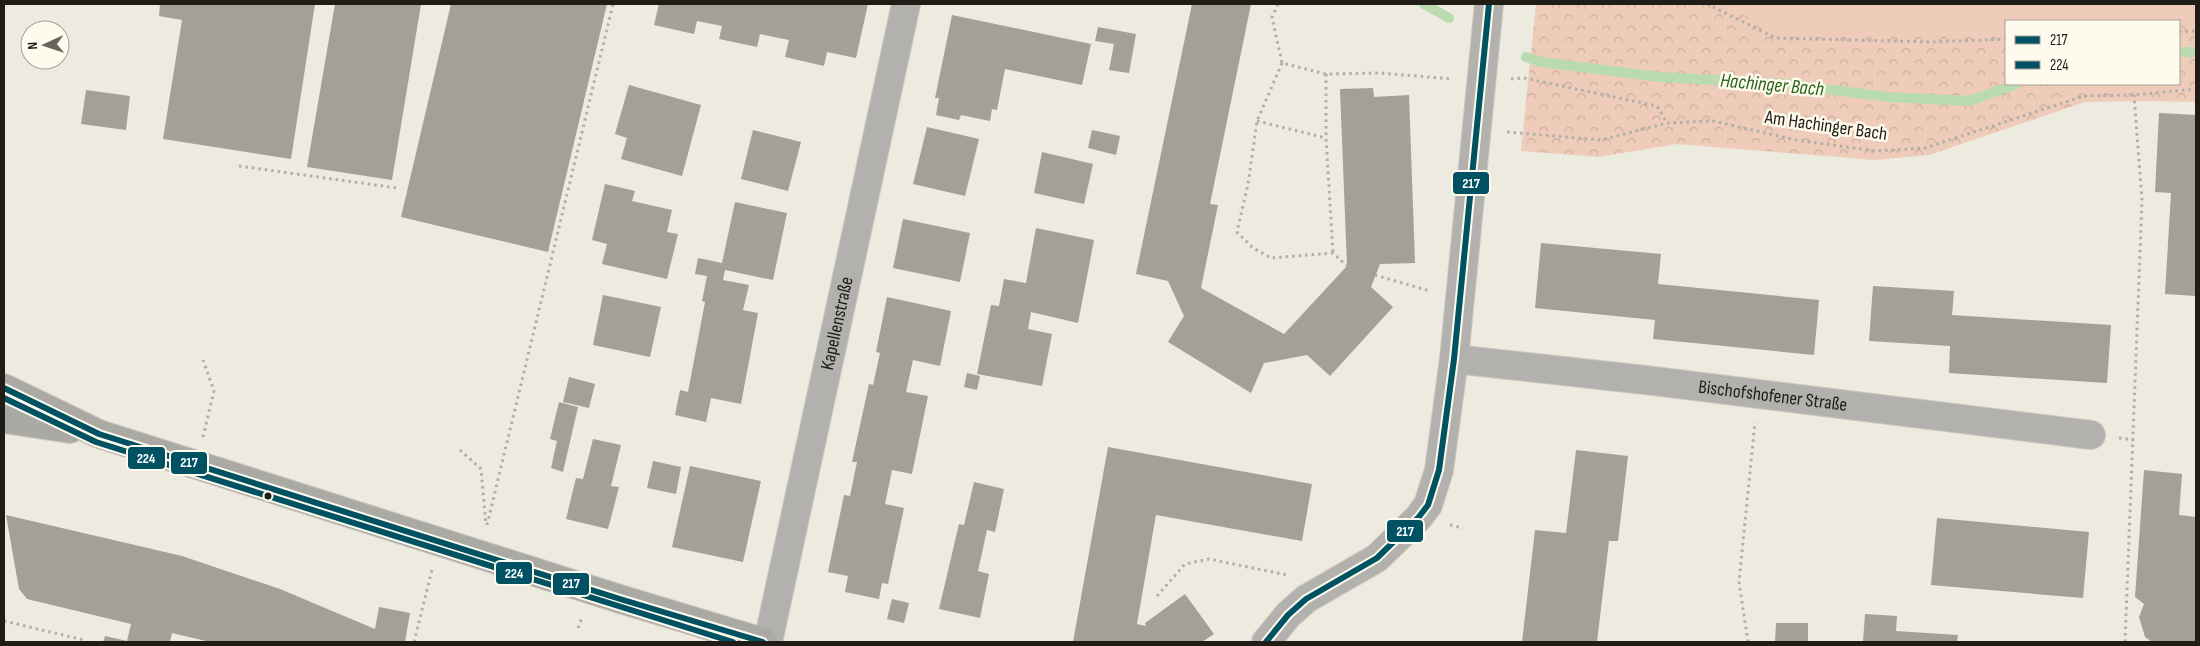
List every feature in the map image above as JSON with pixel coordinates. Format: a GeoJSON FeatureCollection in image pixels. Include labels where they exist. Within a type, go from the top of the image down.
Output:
{"type":"FeatureCollection","features":[{"type":"Feature","properties":{"kind":"main road"},"geometry":{"type":"LineString","coordinates":[[4,388],[99,434]]}},
{"type":"Feature","properties":{"kind":"main road"},"geometry":{"type":"LineString","coordinates":[[4,419],[99,434],[763,642]]}},
{"type":"Feature","properties":{"kind":"street","name":"Kapellenstraße"},"geometry":{"type":"LineString","coordinates":[[768,642],[906,4]]}},
{"type":"Feature","properties":{"kind":"street"},"geometry":{"type":"LineString","coordinates":[[1266,642],[1288,615],[1306,599],[1377,558],[1418,518],[1428,505],[1439,470],[1454,359],[1489,4]]}},
{"type":"Feature","properties":{"kind":"street","name":"Bischofshofener Straße"},"geometry":{"type":"LineString","coordinates":[[1454,359],[2091,435]]}},
{"type":"Feature","properties":{"kind":"path"},"geometry":{"type":"LineString","coordinates":[[460,450],[481,469],[487,528],[613,4]]}},
{"type":"Feature","properties":{"kind":"path"},"geometry":{"type":"LineString","coordinates":[[1278,4],[1272,17],[1282,63],[1257,121],[1248,184],[1236,232],[1253,248],[1272,258],[1333,253]]}},
{"type":"Feature","properties":{"kind":"path"},"geometry":{"type":"LineString","coordinates":[[1707,4],[1776,38],[1933,42],[2005,39]]}},
{"type":"Feature","properties":{"kind":"path"},"geometry":{"type":"LineString","coordinates":[[2180,32],[2196,32]]}},
{"type":"Feature","properties":{"kind":"path"},"geometry":{"type":"LineString","coordinates":[[1282,63],[1326,74],[1379,73],[1481,82],[1524,78],[1658,106],[1667,123]]}},
{"type":"Feature","properties":{"kind":"path"},"geometry":{"type":"LineString","coordinates":[[1326,74],[1326,138],[1333,253],[1347,266]]}},
{"type":"Feature","properties":{"kind":"path","name":"Am Hachinger Bach"},"geometry":{"type":"LineString","coordinates":[[1477,129],[1601,140],[1667,123],[1713,121],[1796,140],[1876,151],[1925,148],[2084,96],[2134,95],[2196,89]]}},
{"type":"Feature","properties":{"kind":"path"},"geometry":{"type":"LineString","coordinates":[[2125,642],[2142,200],[2134,95]]}},
{"type":"Feature","properties":{"kind":"path"},"geometry":{"type":"LineString","coordinates":[[1257,121],[1326,138]]}},
{"type":"Feature","properties":{"kind":"path"},"geometry":{"type":"LineString","coordinates":[[239,166],[397,188]]}},
{"type":"Feature","properties":{"kind":"path"},"geometry":{"type":"LineString","coordinates":[[1375,275],[1430,291]]}},
{"type":"Feature","properties":{"kind":"path"},"geometry":{"type":"LineString","coordinates":[[196,464],[214,391],[203,360]]}},
{"type":"Feature","properties":{"kind":"path"},"geometry":{"type":"LineString","coordinates":[[1748,642],[1739,582],[1758,394]]}},
{"type":"Feature","properties":{"kind":"path"},"geometry":{"type":"LineString","coordinates":[[414,642],[440,542]]}},
{"type":"Feature","properties":{"kind":"path"},"geometry":{"type":"LineString","coordinates":[[1158,596],[1185,564],[1209,559],[1285,573],[1306,599]]}},
{"type":"Feature","properties":{"kind":"path"},"geometry":{"type":"LineString","coordinates":[[4,621],[84,640]]}},
{"type":"Feature","properties":{"kind":"green space"},"geometry":{"type":"Polygon","coordinates":[[[1536,4],[2196,4],[2196,102],[2085,102],[1929,155],[1875,160],[1677,144],[1598,157],[1521,151],[1536,4]]]}},
{"type":"Feature","properties":{"kind":"green space"},"geometry":{"type":"Polygon","coordinates":[[[1721,4],[2196,4],[2196,24],[2180,25],[2180,20],[2005,20],[2005,33],[1931,37],[1778,32],[1721,4]]]}},
{"type":"Feature","properties":{"kind":"building"},"geometry":{"type":"Polygon","coordinates":[[[160,4],[315,4],[291,159],[163,139],[182,20],[159,16],[160,4]]]}},
{"type":"Feature","properties":{"kind":"building"},"geometry":{"type":"Polygon","coordinates":[[[335,4],[421,4],[392,180],[307,167],[335,4]]]}},
{"type":"Feature","properties":{"kind":"building"},"geometry":{"type":"Polygon","coordinates":[[[451,4],[607,4],[548,252],[401,217],[451,4]]]}},
{"type":"Feature","properties":{"kind":"building"},"geometry":{"type":"Polygon","coordinates":[[[659,4],[868,4],[856,58],[827,52],[824,66],[785,57],[789,40],[760,34],[757,47],[719,39],[722,26],[697,21],[694,34],[654,25],[659,4]]]}},
{"type":"Feature","properties":{"kind":"building"},"geometry":{"type":"Polygon","coordinates":[[[1192,4],[1251,4],[1210,204],[1218,205],[1201,288],[1284,334],[1347,266],[1340,89],[1373,88],[1374,97],[1409,95],[1415,263],[1380,264],[1371,287],[1393,307],[1330,376],[1307,355],[1264,363],[1251,393],[1168,342],[1184,316],[1168,281],[1136,274],[1192,4]]]}},
{"type":"Feature","properties":{"kind":"building"},"geometry":{"type":"Polygon","coordinates":[[[952,15],[1091,44],[1082,85],[1005,69],[997,110],[992,109],[990,121],[961,115],[959,120],[936,115],[939,98],[935,98],[952,15]]]}},
{"type":"Feature","properties":{"kind":"building"},"geometry":{"type":"Polygon","coordinates":[[[1098,27],[1136,34],[1129,73],[1109,70],[1114,44],[1095,41],[1098,27]]]}},
{"type":"Feature","properties":{"kind":"building"},"geometry":{"type":"Polygon","coordinates":[[[629,85],[701,105],[682,176],[621,159],[627,138],[615,134],[629,85]]]}},
{"type":"Feature","properties":{"kind":"building"},"geometry":{"type":"Polygon","coordinates":[[[86,90],[130,96],[126,130],[81,124],[86,90]]]}},
{"type":"Feature","properties":{"kind":"building"},"geometry":{"type":"Polygon","coordinates":[[[2159,113],[2196,115],[2196,296],[2165,294],[2171,193],[2155,192],[2159,113]]]}},
{"type":"Feature","properties":{"kind":"building"},"geometry":{"type":"Polygon","coordinates":[[[927,127],[979,139],[965,196],[913,184],[927,127]]]}},
{"type":"Feature","properties":{"kind":"building"},"geometry":{"type":"Polygon","coordinates":[[[753,130],[801,142],[788,191],[741,179],[753,130]]]}},
{"type":"Feature","properties":{"kind":"building"},"geometry":{"type":"Polygon","coordinates":[[[1092,130],[1120,136],[1116,155],[1088,148],[1092,130]]]}},
{"type":"Feature","properties":{"kind":"building"},"geometry":{"type":"Polygon","coordinates":[[[1042,152],[1093,164],[1084,204],[1034,193],[1042,152]]]}},
{"type":"Feature","properties":{"kind":"building"},"geometry":{"type":"Polygon","coordinates":[[[605,184],[635,191],[632,201],[672,210],[667,232],[678,234],[667,279],[602,264],[607,244],[592,240],[605,184]]]}},
{"type":"Feature","properties":{"kind":"building"},"geometry":{"type":"Polygon","coordinates":[[[735,202],[787,213],[773,280],[725,270],[723,280],[749,285],[743,310],[758,313],[741,404],[711,398],[706,422],[675,415],[680,390],[688,392],[705,302],[702,301],[707,276],[695,274],[698,258],[722,263],[735,202]]]}},
{"type":"Feature","properties":{"kind":"building"},"geometry":{"type":"Polygon","coordinates":[[[903,219],[970,233],[960,282],[893,268],[903,219]]]}},
{"type":"Feature","properties":{"kind":"building"},"geometry":{"type":"Polygon","coordinates":[[[1036,228],[1094,240],[1078,323],[1031,312],[1028,329],[1052,334],[1042,386],[977,374],[991,305],[999,306],[1004,279],[1026,283],[1036,228]]]}},
{"type":"Feature","properties":{"kind":"building"},"geometry":{"type":"Polygon","coordinates":[[[1541,243],[1661,254],[1658,284],[1819,300],[1814,355],[1653,339],[1655,320],[1535,308],[1541,243]]]}},
{"type":"Feature","properties":{"kind":"building"},"geometry":{"type":"Polygon","coordinates":[[[1873,286],[1954,291],[1952,315],[2111,325],[2107,383],[1949,373],[1950,346],[1869,341],[1873,286]]]}},
{"type":"Feature","properties":{"kind":"building"},"geometry":{"type":"Polygon","coordinates":[[[603,295],[661,307],[650,357],[593,345],[603,295]]]}},
{"type":"Feature","properties":{"kind":"building"},"geometry":{"type":"Polygon","coordinates":[[[887,297],[951,311],[940,366],[913,360],[906,392],[928,396],[912,474],[892,470],[885,504],[904,508],[888,584],[882,583],[879,599],[845,592],[848,576],[828,572],[844,495],[850,496],[857,462],[852,462],[869,384],[873,385],[880,353],[876,352],[887,297]]]}},
{"type":"Feature","properties":{"kind":"building"},"geometry":{"type":"Polygon","coordinates":[[[967,373],[980,376],[977,390],[964,387],[967,373]]]}},
{"type":"Feature","properties":{"kind":"building"},"geometry":{"type":"Polygon","coordinates":[[[569,377],[595,384],[589,408],[563,402],[569,377]]]}},
{"type":"Feature","properties":{"kind":"building"},"geometry":{"type":"Polygon","coordinates":[[[559,402],[578,407],[563,472],[551,468],[557,441],[550,439],[559,402]]]}},
{"type":"Feature","properties":{"kind":"building"},"geometry":{"type":"Polygon","coordinates":[[[593,439],[621,445],[611,486],[619,487],[608,529],[566,519],[576,478],[583,479],[593,439]]]}},
{"type":"Feature","properties":{"kind":"building"},"geometry":{"type":"Polygon","coordinates":[[[1108,447],[1312,484],[1302,541],[1156,515],[1137,624],[1146,626],[1145,623],[1185,594],[1214,634],[1202,642],[1073,642],[1108,447]]]}},
{"type":"Feature","properties":{"kind":"building"},"geometry":{"type":"Polygon","coordinates":[[[1576,450],[1628,456],[1618,541],[1609,541],[1597,642],[1522,642],[1535,530],[1566,533],[1576,450]]]}},
{"type":"Feature","properties":{"kind":"building"},"geometry":{"type":"Polygon","coordinates":[[[653,461],[681,467],[676,494],[647,488],[653,461]]]}},
{"type":"Feature","properties":{"kind":"building"},"geometry":{"type":"Polygon","coordinates":[[[690,466],[761,481],[743,562],[672,547],[690,466]]]}},
{"type":"Feature","properties":{"kind":"building"},"geometry":{"type":"Polygon","coordinates":[[[2144,470],[2182,474],[2179,515],[2196,517],[2196,642],[2152,642],[2145,637],[2139,617],[2144,604],[2135,597],[2144,470]]]}},
{"type":"Feature","properties":{"kind":"building"},"geometry":{"type":"Polygon","coordinates":[[[974,482],[1004,489],[995,532],[987,530],[978,571],[989,574],[980,618],[939,609],[959,524],[964,525],[974,482]]]}},
{"type":"Feature","properties":{"kind":"building"},"geometry":{"type":"Polygon","coordinates":[[[6,515],[182,556],[280,589],[375,629],[379,607],[410,613],[405,642],[210,642],[172,633],[170,642],[103,642],[105,636],[127,641],[131,624],[27,599],[19,589],[6,515]]]}},
{"type":"Feature","properties":{"kind":"building"},"geometry":{"type":"Polygon","coordinates":[[[1937,518],[2089,532],[2083,598],[1931,585],[1937,518]]]}},
{"type":"Feature","properties":{"kind":"building"},"geometry":{"type":"Polygon","coordinates":[[[892,599],[909,603],[904,623],[887,619],[892,599]]]}},
{"type":"Feature","properties":{"kind":"building"},"geometry":{"type":"Polygon","coordinates":[[[1865,614],[1897,616],[1896,631],[1958,635],[1957,642],[1863,642],[1865,614]]]}},
{"type":"Feature","properties":{"kind":"building"},"geometry":{"type":"Polygon","coordinates":[[[1776,623],[1808,623],[1808,642],[1775,642],[1776,623]]]}},
{"type":"Feature","properties":{"kind":"waterway","name":"Hachinger Bach"},"geometry":{"type":"LineString","coordinates":[[1424,4],[1449,18]]}},
{"type":"Feature","properties":{"kind":"waterway","name":"Hachinger Bach"},"geometry":{"type":"LineString","coordinates":[[2180,52],[2196,52]]}},
{"type":"Feature","properties":{"kind":"waterway","name":"Hachinger Bach"},"geometry":{"type":"LineString","coordinates":[[1526,57],[1541,62],[1659,77],[1787,84],[1888,97],[1969,101],[2014,85]]}},
{"type":"Feature","properties":{"kind":"transit line","name":"217"},"geometry":{"type":"LineString","coordinates":[[1266,642],[1288,615],[1306,599],[1377,558],[1418,518],[1428,505],[1439,470],[1454,359],[1489,4]]}},
{"type":"Feature","properties":{"kind":"transit line","name":"217"},"geometry":{"type":"LineString","coordinates":[[4,388],[99,434],[620,599],[763,642]]}},
{"type":"Feature","properties":{"kind":"transit line","name":"224"},"geometry":{"type":"LineString","coordinates":[[4,398],[96,442],[733,642]]}}]}
